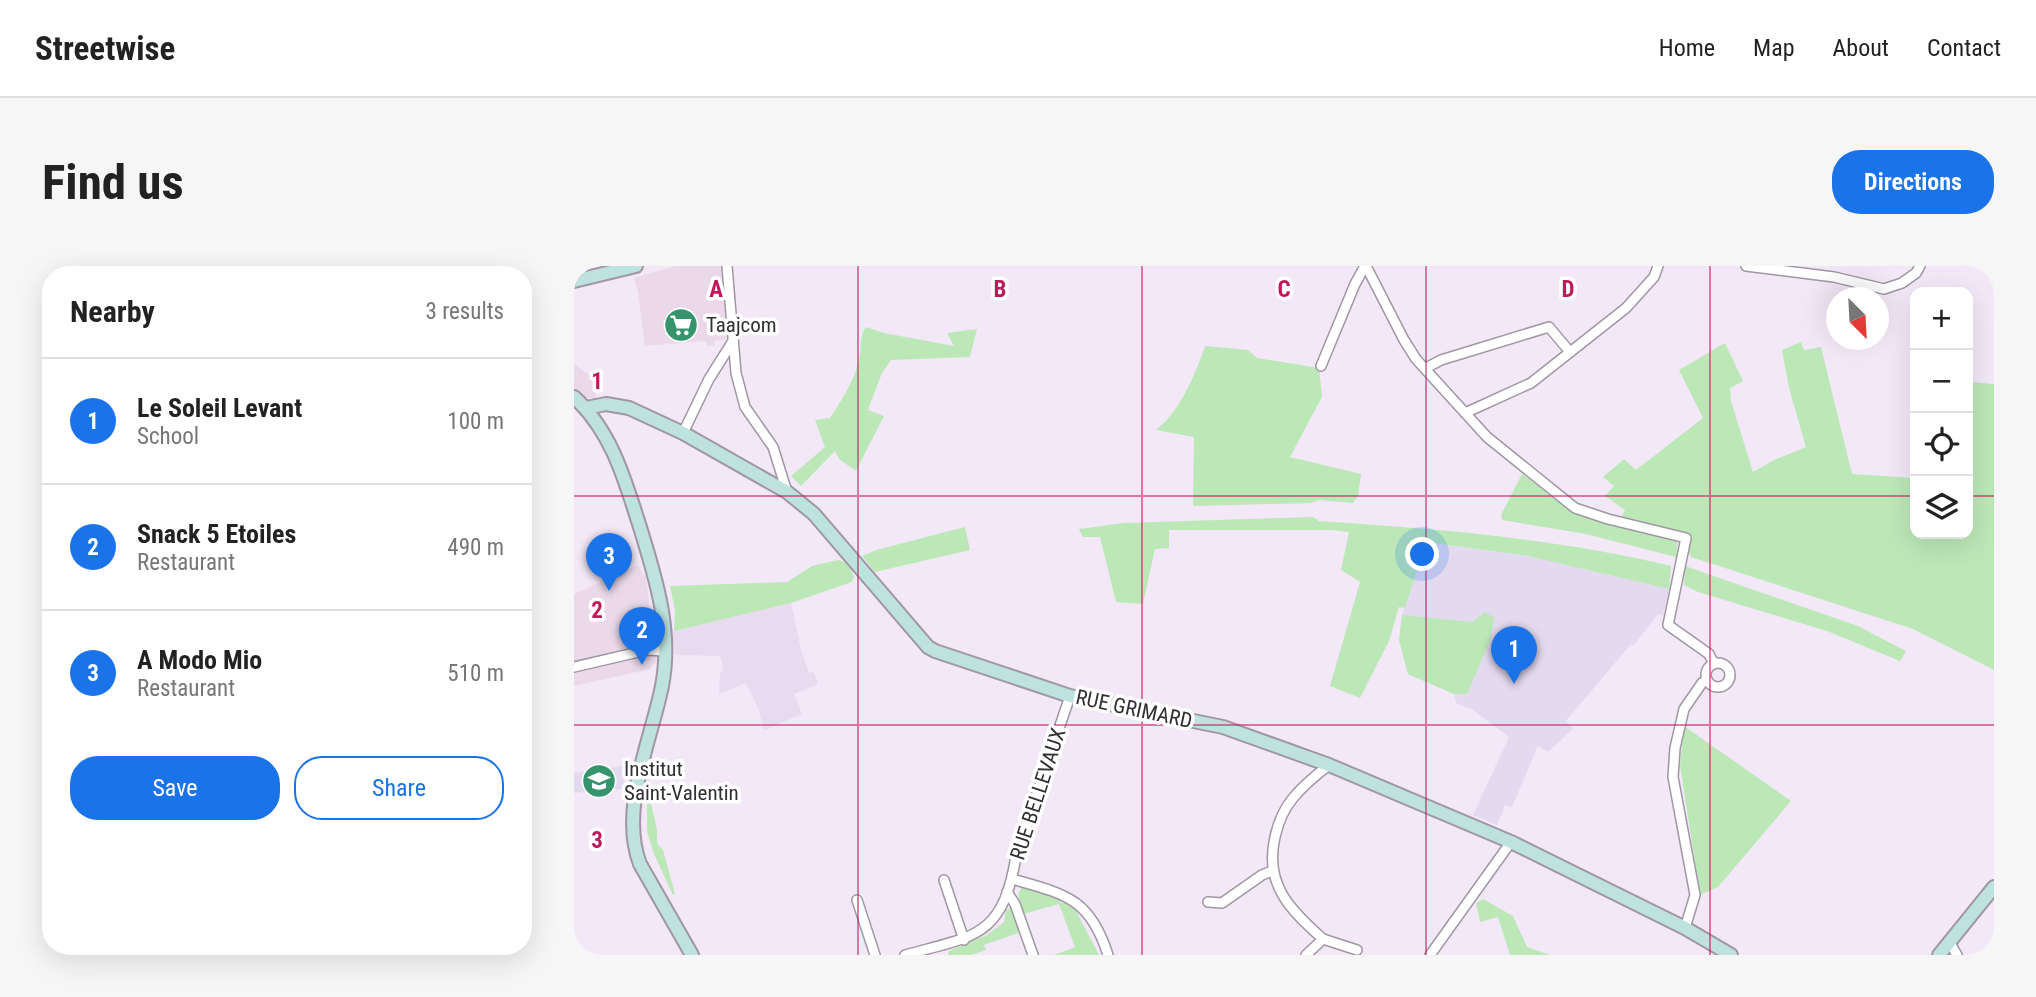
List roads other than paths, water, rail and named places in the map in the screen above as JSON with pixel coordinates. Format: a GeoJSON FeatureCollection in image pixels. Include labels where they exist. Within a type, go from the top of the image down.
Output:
{"type":"FeatureCollection","features":[{"type":"Feature","properties":{"kind":"street"},"geometry":{"type":"LineString","coordinates":[[574,281],[636,266]]}},
{"type":"Feature","properties":{"kind":"street"},"geometry":{"type":"LineString","coordinates":[[727,266],[736,373],[745,407],[773,447],[787,492]]}},
{"type":"Feature","properties":{"kind":"street"},"geometry":{"type":"LineString","coordinates":[[1321,366],[1355,284],[1366,266]]}},
{"type":"Feature","properties":{"kind":"street"},"geometry":{"type":"LineString","coordinates":[[1366,266],[1416,359],[1487,437],[1575,508],[1686,538],[1668,625],[1709,654],[1714,664]]}},
{"type":"Feature","properties":{"kind":"street"},"geometry":{"type":"LineString","coordinates":[[1465,413],[1531,383],[1626,309],[1654,277],[1658,266]]}},
{"type":"Feature","properties":{"kind":"street"},"geometry":{"type":"LineString","coordinates":[[1746,266],[1834,277],[1884,289],[1902,283],[1916,273],[1920,266]]}},
{"type":"Feature","properties":{"kind":"street"},"geometry":{"type":"LineString","coordinates":[[1426,369],[1441,360],[1549,327],[1570,352]]}},
{"type":"Feature","properties":{"kind":"street"},"geometry":{"type":"LineString","coordinates":[[684,433],[709,379],[733,341]]}},
{"type":"Feature","properties":{"kind":"street"},"geometry":{"type":"LineString","coordinates":[[574,397],[600,426],[617,456],[661,600],[664,651],[662,687],[640,768],[636,792],[635,849],[640,864],[692,955]]}},
{"type":"Feature","properties":{"kind":"street","name":"RUE GRIMARD"},"geometry":{"type":"LineString","coordinates":[[586,408],[606,404],[629,408],[684,433],[787,492],[814,514],[928,647],[935,651],[1070,696],[1223,727],[1329,765],[1511,842],[1685,929],[1731,955]]}},
{"type":"Feature","properties":{"kind":"street"},"geometry":{"type":"LineString","coordinates":[[574,667],[647,650],[664,651]]}},
{"type":"Feature","properties":{"kind":"street"},"geometry":{"type":"LineString","coordinates":[[1720,663],[1727,667],[1729,678],[1721,686],[1713,686],[1707,680],[1707,670],[1714,664],[1720,663]]}},
{"type":"Feature","properties":{"kind":"street"},"geometry":{"type":"LineString","coordinates":[[1685,929],[1695,895],[1673,777],[1675,748],[1684,709],[1693,694],[1707,680]]}},
{"type":"Feature","properties":{"kind":"street","name":"RUE BELLEVAUX"},"geometry":{"type":"LineString","coordinates":[[905,955],[938,951],[979,933],[990,923],[1012,879],[1016,856],[1070,696]]}},
{"type":"Feature","properties":{"kind":"street"},"geometry":{"type":"LineString","coordinates":[[1329,765],[1306,785],[1285,809],[1275,835],[1272,871],[1280,891],[1293,911],[1323,939],[1357,950]]}},
{"type":"Feature","properties":{"kind":"street"},"geometry":{"type":"LineString","coordinates":[[1430,955],[1511,842]]}},
{"type":"Feature","properties":{"kind":"street"},"geometry":{"type":"LineString","coordinates":[[1208,902],[1222,903],[1272,871]]}},
{"type":"Feature","properties":{"kind":"street"},"geometry":{"type":"LineString","coordinates":[[1012,879],[1055,891],[1075,902],[1092,918],[1108,955]]}},
{"type":"Feature","properties":{"kind":"street"},"geometry":{"type":"LineString","coordinates":[[944,880],[964,940]]}},
{"type":"Feature","properties":{"kind":"street"},"geometry":{"type":"LineString","coordinates":[[1939,955],[1994,887]]}},
{"type":"Feature","properties":{"kind":"street"},"geometry":{"type":"LineString","coordinates":[[1007,892],[1015,904],[1033,955]]}},
{"type":"Feature","properties":{"kind":"street"},"geometry":{"type":"LineString","coordinates":[[857,900],[875,955]]}},
{"type":"Feature","properties":{"kind":"street"},"geometry":{"type":"LineString","coordinates":[[1306,955],[1323,939]]}},
{"type":"Feature","properties":{"kind":"street"},"geometry":{"type":"LineString","coordinates":[[1950,943],[1957,955]]}},
{"type":"Feature","properties":{"kind":"place","name":"Taajcom"},"geometry":{"type":"Point","coordinates":[681,325]}},
{"type":"Feature","properties":{"kind":"place","name":"A Modo Mio"},"geometry":{"type":"Point","coordinates":[609,591]}},
{"type":"Feature","properties":{"kind":"place","name":"Snack 5 Etoiles"},"geometry":{"type":"Point","coordinates":[642,665]}},
{"type":"Feature","properties":{"kind":"place","name":"Le Soleil Levant"},"geometry":{"type":"Point","coordinates":[1514,684]}},
{"type":"Feature","properties":{"kind":"place","name":"Institut Saint-Valentin"},"geometry":{"type":"Point","coordinates":[599,781]}}]}
